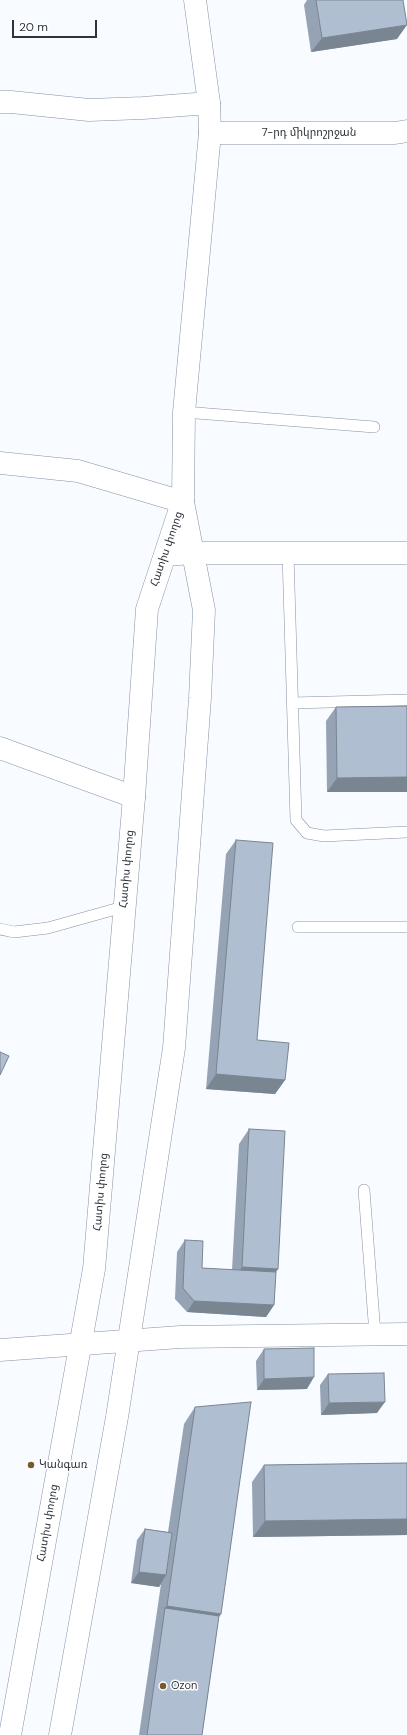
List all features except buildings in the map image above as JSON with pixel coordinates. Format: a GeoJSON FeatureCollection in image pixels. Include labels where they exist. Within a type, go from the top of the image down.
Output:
{"type":"FeatureCollection","features":[{"type":"Feature","properties":{"kind":"main road"},"geometry":{"type":"LineString","coordinates":[[0,463],[78,471],[182,502],[184,412],[210,134],[209,103],[195,0]]}},
{"type":"Feature","properties":{"kind":"main road"},"geometry":{"type":"LineString","coordinates":[[0,102],[89,110],[209,103]]}},
{"type":"Feature","properties":{"kind":"main road","name":"7-րդ միկրոշրջան"},"geometry":{"type":"LineString","coordinates":[[210,134],[395,134],[407,131]]}},
{"type":"Feature","properties":{"kind":"main road","name":"Հատիս փողոց"},"geometry":{"type":"LineString","coordinates":[[60,1735],[117,1417],[174,1048],[200,698],[204,610],[182,502]]}},
{"type":"Feature","properties":{"kind":"main road","name":"Հատիս փողոց"},"geometry":{"type":"LineString","coordinates":[[10,1735],[94,1269],[123,907],[134,796],[147,609],[182,502]]}},
{"type":"Feature","properties":{"kind":"main road"},"geometry":{"type":"LineString","coordinates":[[165,554],[407,553]]}},
{"type":"Feature","properties":{"kind":"main road"},"geometry":{"type":"LineString","coordinates":[[0,748],[134,796]]}},
{"type":"Feature","properties":{"kind":"main road"},"geometry":{"type":"LineString","coordinates":[[0,1350],[180,1337],[407,1334]]}},
{"type":"Feature","properties":{"kind":"lane"},"geometry":{"type":"LineString","coordinates":[[184,412],[374,427]]}},
{"type":"Feature","properties":{"kind":"lane"},"geometry":{"type":"LineString","coordinates":[[288,554],[296,820],[307,832],[324,836],[407,832]]}},
{"type":"Feature","properties":{"kind":"lane"},"geometry":{"type":"LineString","coordinates":[[292,703],[407,700]]}},
{"type":"Feature","properties":{"kind":"lane"},"geometry":{"type":"LineString","coordinates":[[0,929],[14,932],[48,928],[123,907]]}},
{"type":"Feature","properties":{"kind":"lane"},"geometry":{"type":"LineString","coordinates":[[298,927],[407,927]]}},
{"type":"Feature","properties":{"kind":"lane"},"geometry":{"type":"LineString","coordinates":[[364,1190],[375,1334]]}},
{"type":"Feature","properties":{"kind":"place","name":"Կանգառ"},"geometry":{"type":"Point","coordinates":[31,1465]}},
{"type":"Feature","properties":{"kind":"place","name":"Ozon"},"geometry":{"type":"Point","coordinates":[163,1686]}}]}
